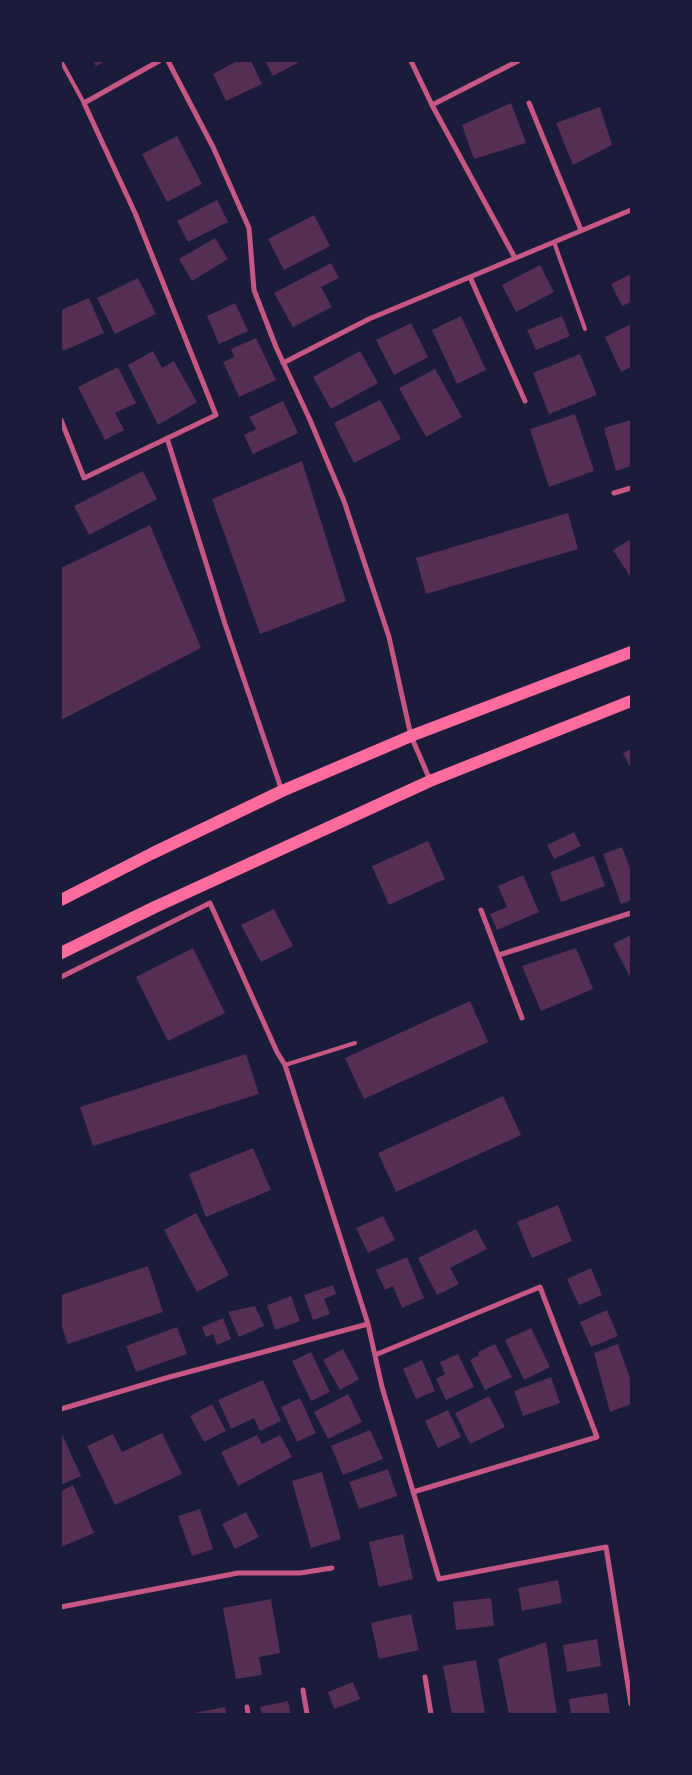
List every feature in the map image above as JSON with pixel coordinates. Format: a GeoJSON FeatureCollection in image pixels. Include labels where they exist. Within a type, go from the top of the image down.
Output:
{"type":"FeatureCollection","features":[{"type":"Feature","properties":{"kind":"main road"},"geometry":{"type":"LineString","coordinates":[[61,900],[282,791],[411,736],[631,652]]}},
{"type":"Feature","properties":{"kind":"main road"},"geometry":{"type":"LineString","coordinates":[[61,954],[155,907],[430,781],[631,701]]}},
{"type":"Feature","properties":{"kind":"street"},"geometry":{"type":"LineString","coordinates":[[61,420],[84,478],[216,415],[135,213],[84,103],[159,61]]}},
{"type":"Feature","properties":{"kind":"street"},"geometry":{"type":"LineString","coordinates":[[168,61],[213,146],[249,228],[254,290],[283,363],[310,420],[344,501],[389,637],[411,736],[430,781]]}},
{"type":"Feature","properties":{"kind":"street"},"geometry":{"type":"LineString","coordinates":[[411,61],[432,105],[515,258]]}},
{"type":"Feature","properties":{"kind":"street"},"geometry":{"type":"LineString","coordinates":[[432,105],[518,61]]}},
{"type":"Feature","properties":{"kind":"street"},"geometry":{"type":"LineString","coordinates":[[528,103],[582,230]]}},
{"type":"Feature","properties":{"kind":"street"},"geometry":{"type":"LineString","coordinates":[[283,363],[368,319],[631,210]]}},
{"type":"Feature","properties":{"kind":"street"},"geometry":{"type":"LineString","coordinates":[[470,277],[525,401]]}},
{"type":"Feature","properties":{"kind":"street"},"geometry":{"type":"LineString","coordinates":[[168,438],[225,624],[282,791]]}},
{"type":"Feature","properties":{"kind":"street"},"geometry":{"type":"LineString","coordinates":[[614,493],[631,488]]}},
{"type":"Feature","properties":{"kind":"street"},"geometry":{"type":"LineString","coordinates":[[61,977],[210,903],[285,1065],[368,1324],[382,1387],[439,1579],[606,1547],[631,1704]]}},
{"type":"Feature","properties":{"kind":"street"},"geometry":{"type":"LineString","coordinates":[[481,910],[522,1018]]}},
{"type":"Feature","properties":{"kind":"street"},"geometry":{"type":"LineString","coordinates":[[499,955],[631,913]]}},
{"type":"Feature","properties":{"kind":"street"},"geometry":{"type":"LineString","coordinates":[[375,1354],[540,1287],[597,1437],[413,1492]]}},
{"type":"Feature","properties":{"kind":"street"},"geometry":{"type":"LineString","coordinates":[[61,1409],[166,1378],[368,1324]]}},
{"type":"Feature","properties":{"kind":"street"},"geometry":{"type":"LineString","coordinates":[[61,1607],[238,1573],[300,1573],[332,1568]]}},
{"type":"Feature","properties":{"kind":"street"},"geometry":{"type":"LineString","coordinates":[[425,1677],[431,1714]]}},
{"type":"Feature","properties":{"kind":"street"},"geometry":{"type":"LineString","coordinates":[[303,1690],[307,1714]]}},
{"type":"Feature","properties":{"kind":"street"},"geometry":{"type":"LineString","coordinates":[[247,1707],[248,1714]]}},
{"type":"Feature","properties":{"kind":"lane"},"geometry":{"type":"LineString","coordinates":[[61,61],[84,103]]}},
{"type":"Feature","properties":{"kind":"lane"},"geometry":{"type":"LineString","coordinates":[[554,242],[585,329]]}},
{"type":"Feature","properties":{"kind":"lane"},"geometry":{"type":"LineString","coordinates":[[285,1065],[355,1043]]}},
{"type":"Feature","properties":{"kind":"building"},"geometry":{"type":"Polygon","coordinates":[[[93,61],[106,61],[96,66],[93,61]]]}},
{"type":"Feature","properties":{"kind":"building"},"geometry":{"type":"Polygon","coordinates":[[[237,61],[251,61],[262,84],[226,101],[213,74],[237,61]]]}},
{"type":"Feature","properties":{"kind":"building"},"geometry":{"type":"Polygon","coordinates":[[[265,61],[301,61],[273,76],[265,61]]]}},
{"type":"Feature","properties":{"kind":"building"},"geometry":{"type":"Polygon","coordinates":[[[511,103],[526,143],[474,159],[462,125],[511,103]]]}},
{"type":"Feature","properties":{"kind":"building"},"geometry":{"type":"Polygon","coordinates":[[[600,107],[612,145],[573,165],[556,123],[600,107]]]}},
{"type":"Feature","properties":{"kind":"building"},"geometry":{"type":"Polygon","coordinates":[[[177,136],[202,184],[167,202],[142,154],[177,136]]]}},
{"type":"Feature","properties":{"kind":"building"},"geometry":{"type":"Polygon","coordinates":[[[217,200],[228,222],[188,242],[177,221],[217,200]]]}},
{"type":"Feature","properties":{"kind":"building"},"geometry":{"type":"Polygon","coordinates":[[[314,215],[330,246],[284,270],[268,239],[314,215]]]}},
{"type":"Feature","properties":{"kind":"building"},"geometry":{"type":"Polygon","coordinates":[[[215,238],[228,259],[192,281],[179,259],[215,238]]]}},
{"type":"Feature","properties":{"kind":"building"},"geometry":{"type":"Polygon","coordinates":[[[331,263],[339,278],[321,287],[332,307],[293,327],[274,293],[331,263]]]}},
{"type":"Feature","properties":{"kind":"building"},"geometry":{"type":"Polygon","coordinates":[[[540,265],[554,292],[516,312],[502,285],[540,265]]]}},
{"type":"Feature","properties":{"kind":"building"},"geometry":{"type":"Polygon","coordinates":[[[631,274],[631,302],[622,306],[611,284],[631,274]]]}},
{"type":"Feature","properties":{"kind":"building"},"geometry":{"type":"Polygon","coordinates":[[[138,278],[156,314],[115,334],[97,298],[138,278]]]}},
{"type":"Feature","properties":{"kind":"building"},"geometry":{"type":"Polygon","coordinates":[[[89,298],[104,333],[63,351],[61,347],[61,310],[89,298]]]}},
{"type":"Feature","properties":{"kind":"building"},"geometry":{"type":"Polygon","coordinates":[[[235,303],[248,331],[219,344],[207,316],[235,303]]]}},
{"type":"Feature","properties":{"kind":"building"},"geometry":{"type":"Polygon","coordinates":[[[461,316],[486,370],[457,384],[432,330],[461,316]]]}},
{"type":"Feature","properties":{"kind":"building"},"geometry":{"type":"Polygon","coordinates":[[[562,316],[570,336],[536,350],[527,330],[562,316]]]}},
{"type":"Feature","properties":{"kind":"building"},"geometry":{"type":"Polygon","coordinates":[[[411,323],[428,357],[394,375],[376,340],[411,323]]]}},
{"type":"Feature","properties":{"kind":"building"},"geometry":{"type":"Polygon","coordinates":[[[631,324],[631,367],[621,372],[605,337],[631,324]]]}},
{"type":"Feature","properties":{"kind":"building"},"geometry":{"type":"Polygon","coordinates":[[[256,338],[276,380],[239,397],[223,362],[234,357],[231,349],[256,338]]]}},
{"type":"Feature","properties":{"kind":"building"},"geometry":{"type":"Polygon","coordinates":[[[153,351],[162,368],[174,361],[197,402],[158,425],[128,365],[153,351]]]}},
{"type":"Feature","properties":{"kind":"building"},"geometry":{"type":"Polygon","coordinates":[[[360,351],[378,383],[331,409],[313,377],[360,351]]]}},
{"type":"Feature","properties":{"kind":"building"},"geometry":{"type":"Polygon","coordinates":[[[580,354],[597,395],[549,414],[533,373],[580,354]]]}},
{"type":"Feature","properties":{"kind":"building"},"geometry":{"type":"Polygon","coordinates":[[[118,367],[136,403],[115,413],[124,430],[105,440],[78,387],[118,367]]]}},
{"type":"Feature","properties":{"kind":"building"},"geometry":{"type":"Polygon","coordinates":[[[435,369],[462,417],[426,437],[399,388],[435,369]]]}},
{"type":"Feature","properties":{"kind":"building"},"geometry":{"type":"Polygon","coordinates":[[[380,400],[401,439],[354,463],[334,423],[380,400]]]}},
{"type":"Feature","properties":{"kind":"building"},"geometry":{"type":"Polygon","coordinates":[[[283,401],[298,433],[253,454],[244,435],[256,429],[249,417],[283,401]]]}},
{"type":"Feature","properties":{"kind":"building"},"geometry":{"type":"Polygon","coordinates":[[[575,414],[594,471],[549,487],[530,429],[575,414]]]}},
{"type":"Feature","properties":{"kind":"building"},"geometry":{"type":"Polygon","coordinates":[[[631,420],[631,466],[616,471],[604,428],[631,420]]]}},
{"type":"Feature","properties":{"kind":"building"},"geometry":{"type":"Polygon","coordinates":[[[302,461],[346,601],[260,634],[212,499],[302,461]]]}},
{"type":"Feature","properties":{"kind":"building"},"geometry":{"type":"Polygon","coordinates":[[[143,471],[157,499],[89,535],[74,506],[143,471]]]}},
{"type":"Feature","properties":{"kind":"building"},"geometry":{"type":"Polygon","coordinates":[[[568,513],[578,549],[426,594],[416,558],[568,513]]]}},
{"type":"Feature","properties":{"kind":"building"},"geometry":{"type":"Polygon","coordinates":[[[150,525],[201,648],[61,720],[61,568],[150,525]]]}},
{"type":"Feature","properties":{"kind":"building"},"geometry":{"type":"Polygon","coordinates":[[[631,539],[631,578],[613,550],[631,539]]]}},
{"type":"Feature","properties":{"kind":"building"},"geometry":{"type":"Polygon","coordinates":[[[631,749],[631,769],[623,753],[631,749]]]}},
{"type":"Feature","properties":{"kind":"building"},"geometry":{"type":"Polygon","coordinates":[[[574,832],[581,846],[554,859],[547,845],[574,832]]]}},
{"type":"Feature","properties":{"kind":"building"},"geometry":{"type":"Polygon","coordinates":[[[428,841],[445,879],[389,905],[372,866],[428,841]]]}},
{"type":"Feature","properties":{"kind":"building"},"geometry":{"type":"Polygon","coordinates":[[[622,847],[631,871],[631,900],[621,904],[603,854],[622,847]]]}},
{"type":"Feature","properties":{"kind":"building"},"geometry":{"type":"Polygon","coordinates":[[[594,856],[605,886],[561,902],[550,872],[594,856]]]}},
{"type":"Feature","properties":{"kind":"building"},"geometry":{"type":"Polygon","coordinates":[[[523,875],[539,912],[497,930],[490,914],[507,907],[498,886],[523,875]]]}},
{"type":"Feature","properties":{"kind":"building"},"geometry":{"type":"Polygon","coordinates":[[[274,909],[293,946],[261,962],[241,925],[274,909]]]}},
{"type":"Feature","properties":{"kind":"building"},"geometry":{"type":"Polygon","coordinates":[[[631,935],[631,979],[613,944],[631,935]]]}},
{"type":"Feature","properties":{"kind":"building"},"geometry":{"type":"Polygon","coordinates":[[[193,948],[225,1013],[168,1041],[136,977],[193,948]]]}},
{"type":"Feature","properties":{"kind":"building"},"geometry":{"type":"Polygon","coordinates":[[[576,948],[593,989],[541,1011],[522,966],[576,948]]]}},
{"type":"Feature","properties":{"kind":"building"},"geometry":{"type":"Polygon","coordinates":[[[470,1001],[488,1042],[364,1099],[345,1058],[470,1001]]]}},
{"type":"Feature","properties":{"kind":"building"},"geometry":{"type":"Polygon","coordinates":[[[246,1054],[259,1094],[93,1146],[80,1107],[246,1054]]]}},
{"type":"Feature","properties":{"kind":"building"},"geometry":{"type":"Polygon","coordinates":[[[503,1096],[521,1135],[396,1192],[378,1153],[503,1096]]]}},
{"type":"Feature","properties":{"kind":"building"},"geometry":{"type":"Polygon","coordinates":[[[253,1148],[271,1190],[206,1217],[189,1174],[253,1148]]]}},
{"type":"Feature","properties":{"kind":"building"},"geometry":{"type":"Polygon","coordinates":[[[558,1205],[572,1241],[532,1258],[517,1222],[558,1205]]]}},
{"type":"Feature","properties":{"kind":"building"},"geometry":{"type":"Polygon","coordinates":[[[196,1213],[229,1275],[197,1292],[164,1230],[196,1213]]]}},
{"type":"Feature","properties":{"kind":"building"},"geometry":{"type":"Polygon","coordinates":[[[383,1216],[395,1240],[368,1253],[356,1228],[383,1216]]]}},
{"type":"Feature","properties":{"kind":"building"},"geometry":{"type":"Polygon","coordinates":[[[476,1229],[487,1249],[450,1268],[459,1284],[437,1295],[418,1258],[476,1229]]]}},
{"type":"Feature","properties":{"kind":"building"},"geometry":{"type":"Polygon","coordinates":[[[407,1257],[424,1298],[402,1308],[393,1286],[385,1290],[376,1270],[407,1257]]]}},
{"type":"Feature","properties":{"kind":"building"},"geometry":{"type":"Polygon","coordinates":[[[148,1266],[163,1312],[68,1344],[61,1325],[61,1295],[148,1266]]]}},
{"type":"Feature","properties":{"kind":"building"},"geometry":{"type":"Polygon","coordinates":[[[591,1268],[602,1295],[579,1305],[567,1279],[591,1268]]]}},
{"type":"Feature","properties":{"kind":"building"},"geometry":{"type":"Polygon","coordinates":[[[333,1285],[336,1294],[324,1299],[330,1314],[313,1320],[304,1295],[333,1285]]]}},
{"type":"Feature","properties":{"kind":"building"},"geometry":{"type":"Polygon","coordinates":[[[291,1296],[300,1321],[275,1330],[267,1305],[291,1296]]]}},
{"type":"Feature","properties":{"kind":"building"},"geometry":{"type":"Polygon","coordinates":[[[255,1306],[264,1326],[239,1337],[228,1312],[255,1306]]]}},
{"type":"Feature","properties":{"kind":"building"},"geometry":{"type":"Polygon","coordinates":[[[607,1310],[618,1336],[591,1347],[580,1322],[607,1310]]]}},
{"type":"Feature","properties":{"kind":"building"},"geometry":{"type":"Polygon","coordinates":[[[223,1318],[231,1339],[217,1345],[213,1334],[206,1337],[202,1327],[223,1318]]]}},
{"type":"Feature","properties":{"kind":"building"},"geometry":{"type":"Polygon","coordinates":[[[177,1327],[187,1354],[136,1372],[126,1346],[177,1327]]]}},
{"type":"Feature","properties":{"kind":"building"},"geometry":{"type":"Polygon","coordinates":[[[531,1328],[550,1367],[524,1380],[505,1340],[531,1328]]]}},
{"type":"Feature","properties":{"kind":"building"},"geometry":{"type":"Polygon","coordinates":[[[495,1344],[512,1377],[485,1390],[470,1360],[479,1355],[478,1352],[495,1344]]]}},
{"type":"Feature","properties":{"kind":"building"},"geometry":{"type":"Polygon","coordinates":[[[618,1344],[631,1381],[631,1404],[610,1412],[594,1353],[618,1344]]]}},
{"type":"Feature","properties":{"kind":"building"},"geometry":{"type":"Polygon","coordinates":[[[343,1349],[359,1379],[340,1390],[323,1360],[343,1349]]]}},
{"type":"Feature","properties":{"kind":"building"},"geometry":{"type":"Polygon","coordinates":[[[311,1352],[330,1392],[311,1401],[292,1361],[311,1352]]]}},
{"type":"Feature","properties":{"kind":"building"},"geometry":{"type":"Polygon","coordinates":[[[458,1354],[474,1387],[446,1400],[436,1379],[445,1374],[440,1362],[458,1354]]]}},
{"type":"Feature","properties":{"kind":"building"},"geometry":{"type":"Polygon","coordinates":[[[422,1360],[435,1391],[416,1399],[403,1369],[422,1360]]]}},
{"type":"Feature","properties":{"kind":"building"},"geometry":{"type":"Polygon","coordinates":[[[551,1377],[560,1403],[523,1416],[514,1391],[551,1377]]]}},
{"type":"Feature","properties":{"kind":"building"},"geometry":{"type":"Polygon","coordinates":[[[263,1380],[281,1421],[260,1431],[254,1418],[231,1429],[218,1400],[263,1380]]]}},
{"type":"Feature","properties":{"kind":"building"},"geometry":{"type":"Polygon","coordinates":[[[348,1394],[362,1422],[328,1439],[314,1412],[348,1394]]]}},
{"type":"Feature","properties":{"kind":"building"},"geometry":{"type":"Polygon","coordinates":[[[489,1396],[505,1427],[470,1444],[455,1413],[489,1396]]]}},
{"type":"Feature","properties":{"kind":"building"},"geometry":{"type":"Polygon","coordinates":[[[300,1398],[316,1433],[297,1442],[281,1407],[300,1398]]]}},
{"type":"Feature","properties":{"kind":"building"},"geometry":{"type":"Polygon","coordinates":[[[212,1404],[226,1431],[204,1442],[190,1416],[212,1404]]]}},
{"type":"Feature","properties":{"kind":"building"},"geometry":{"type":"Polygon","coordinates":[[[448,1410],[461,1437],[438,1448],[425,1421],[448,1410]]]}},
{"type":"Feature","properties":{"kind":"building"},"geometry":{"type":"Polygon","coordinates":[[[370,1430],[383,1459],[343,1475],[331,1446],[370,1430]]]}},
{"type":"Feature","properties":{"kind":"building"},"geometry":{"type":"Polygon","coordinates":[[[61,1432],[81,1476],[61,1485],[61,1432]]]}},
{"type":"Feature","properties":{"kind":"building"},"geometry":{"type":"Polygon","coordinates":[[[162,1433],[182,1474],[115,1505],[87,1446],[113,1434],[122,1452],[162,1433]]]}},
{"type":"Feature","properties":{"kind":"building"},"geometry":{"type":"Polygon","coordinates":[[[257,1435],[262,1444],[280,1435],[292,1457],[238,1486],[221,1452],[257,1435]]]}},
{"type":"Feature","properties":{"kind":"building"},"geometry":{"type":"Polygon","coordinates":[[[388,1469],[397,1496],[359,1509],[349,1482],[388,1469]]]}},
{"type":"Feature","properties":{"kind":"building"},"geometry":{"type":"Polygon","coordinates":[[[322,1472],[341,1539],[311,1548],[292,1481],[322,1472]]]}},
{"type":"Feature","properties":{"kind":"building"},"geometry":{"type":"Polygon","coordinates":[[[73,1485],[94,1533],[61,1547],[61,1491],[73,1485]]]}},
{"type":"Feature","properties":{"kind":"building"},"geometry":{"type":"Polygon","coordinates":[[[200,1509],[213,1549],[192,1556],[178,1516],[200,1509]]]}},
{"type":"Feature","properties":{"kind":"building"},"geometry":{"type":"Polygon","coordinates":[[[246,1512],[259,1537],[235,1549],[222,1524],[246,1512]]]}},
{"type":"Feature","properties":{"kind":"building"},"geometry":{"type":"Polygon","coordinates":[[[403,1534],[413,1579],[379,1587],[369,1542],[403,1534]]]}},
{"type":"Feature","properties":{"kind":"building"},"geometry":{"type":"Polygon","coordinates":[[[558,1580],[562,1603],[522,1611],[518,1588],[558,1580]]]}},
{"type":"Feature","properties":{"kind":"building"},"geometry":{"type":"Polygon","coordinates":[[[491,1598],[494,1626],[456,1630],[453,1602],[491,1598]]]}},
{"type":"Feature","properties":{"kind":"building"},"geometry":{"type":"Polygon","coordinates":[[[271,1599],[280,1653],[259,1657],[262,1675],[236,1679],[223,1608],[271,1599]]]}},
{"type":"Feature","properties":{"kind":"building"},"geometry":{"type":"Polygon","coordinates":[[[411,1614],[419,1650],[379,1659],[371,1623],[411,1614]]]}},
{"type":"Feature","properties":{"kind":"building"},"geometry":{"type":"Polygon","coordinates":[[[597,1639],[601,1666],[567,1672],[563,1645],[597,1639]]]}},
{"type":"Feature","properties":{"kind":"building"},"geometry":{"type":"Polygon","coordinates":[[[546,1642],[557,1714],[509,1714],[498,1659],[546,1642]]]}},
{"type":"Feature","properties":{"kind":"building"},"geometry":{"type":"Polygon","coordinates":[[[476,1660],[485,1714],[452,1714],[443,1666],[476,1660]]]}},
{"type":"Feature","properties":{"kind":"building"},"geometry":{"type":"Polygon","coordinates":[[[353,1682],[360,1699],[334,1709],[328,1692],[353,1682]]]}},
{"type":"Feature","properties":{"kind":"building"},"geometry":{"type":"Polygon","coordinates":[[[607,1693],[610,1714],[571,1714],[569,1699],[607,1693]]]}},
{"type":"Feature","properties":{"kind":"building"},"geometry":{"type":"Polygon","coordinates":[[[288,1701],[291,1714],[262,1714],[260,1707],[288,1701]]]}},
{"type":"Feature","properties":{"kind":"building"},"geometry":{"type":"Polygon","coordinates":[[[225,1707],[226,1714],[194,1714],[194,1713],[225,1707]]]}}]}
